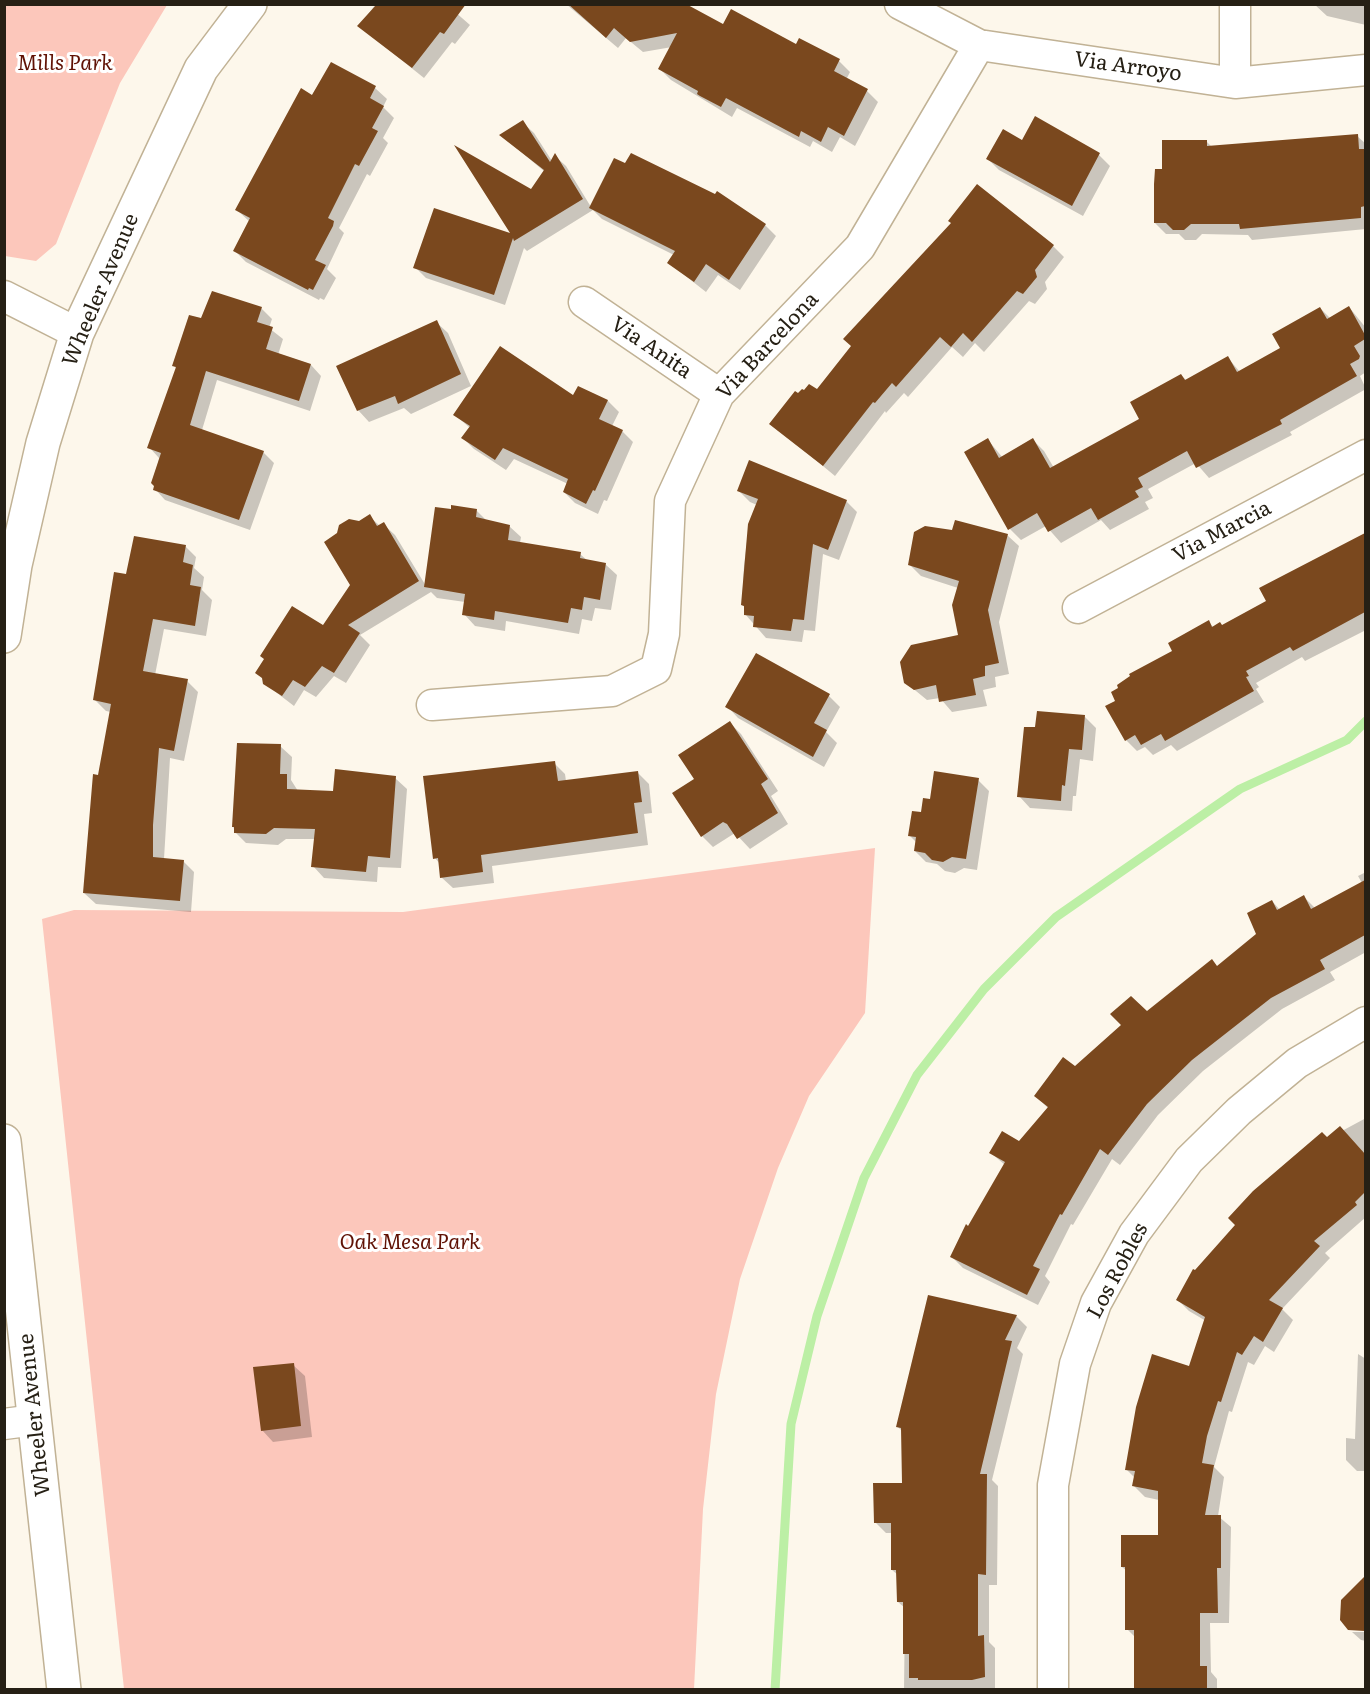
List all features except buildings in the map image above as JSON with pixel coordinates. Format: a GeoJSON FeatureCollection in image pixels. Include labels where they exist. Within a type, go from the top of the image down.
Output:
{"type":"FeatureCollection","features":[{"type":"Feature","properties":{"kind":"main road","name":"Wheeler Avenue"},"geometry":{"type":"LineString","coordinates":[[4,636],[10,564],[43,442],[77,333],[201,69],[250,4]]}},
{"type":"Feature","properties":{"kind":"main road","name":"Wheeler Avenue"},"geometry":{"type":"LineString","coordinates":[[4,1141],[20,1422],[64,1689]]}},
{"type":"Feature","properties":{"kind":"street","name":"Via Arroyo"},"geometry":{"type":"LineString","coordinates":[[900,4],[979,45],[1235,82],[1365,70]]}},
{"type":"Feature","properties":{"kind":"street"},"geometry":{"type":"LineString","coordinates":[[1235,82],[1236,4]]}},
{"type":"Feature","properties":{"kind":"street","name":"Via Barcelona"},"geometry":{"type":"LineString","coordinates":[[432,705],[612,691],[656,669],[664,634],[670,501],[719,394],[860,247],[979,45]]}},
{"type":"Feature","properties":{"kind":"street"},"geometry":{"type":"LineString","coordinates":[[4,296],[77,333]]}},
{"type":"Feature","properties":{"kind":"street","name":"Via Anita"},"geometry":{"type":"LineString","coordinates":[[584,302],[719,394]]}},
{"type":"Feature","properties":{"kind":"street","name":"Via Marcia"},"geometry":{"type":"LineString","coordinates":[[1078,609],[1365,455]]}},
{"type":"Feature","properties":{"kind":"street","name":"Los Robles"},"geometry":{"type":"LineString","coordinates":[[1053,1689],[1053,1485],[1075,1364],[1096,1303],[1134,1234],[1189,1160],[1239,1111],[1297,1063],[1365,1022]]}},
{"type":"Feature","properties":{"kind":"green space","name":"Mills Park"},"geometry":{"type":"Polygon","coordinates":[[[4,5],[167,5],[120,83],[56,244],[36,261],[5,256],[4,5]]]}},
{"type":"Feature","properties":{"kind":"green space","name":"Oak Mesa Park"},"geometry":{"type":"Polygon","coordinates":[[[875,848],[865,1013],[809,1096],[778,1168],[740,1279],[716,1394],[703,1509],[694,1689],[124,1689],[42,919],[74,910],[403,912],[875,848]]]}},
{"type":"Feature","properties":{"kind":"waterway"},"geometry":{"type":"LineString","coordinates":[[775,1690],[791,1424],[817,1316],[864,1178],[917,1075],[984,989],[1056,917],[1240,789],[1347,740],[1366,721]]}}]}
